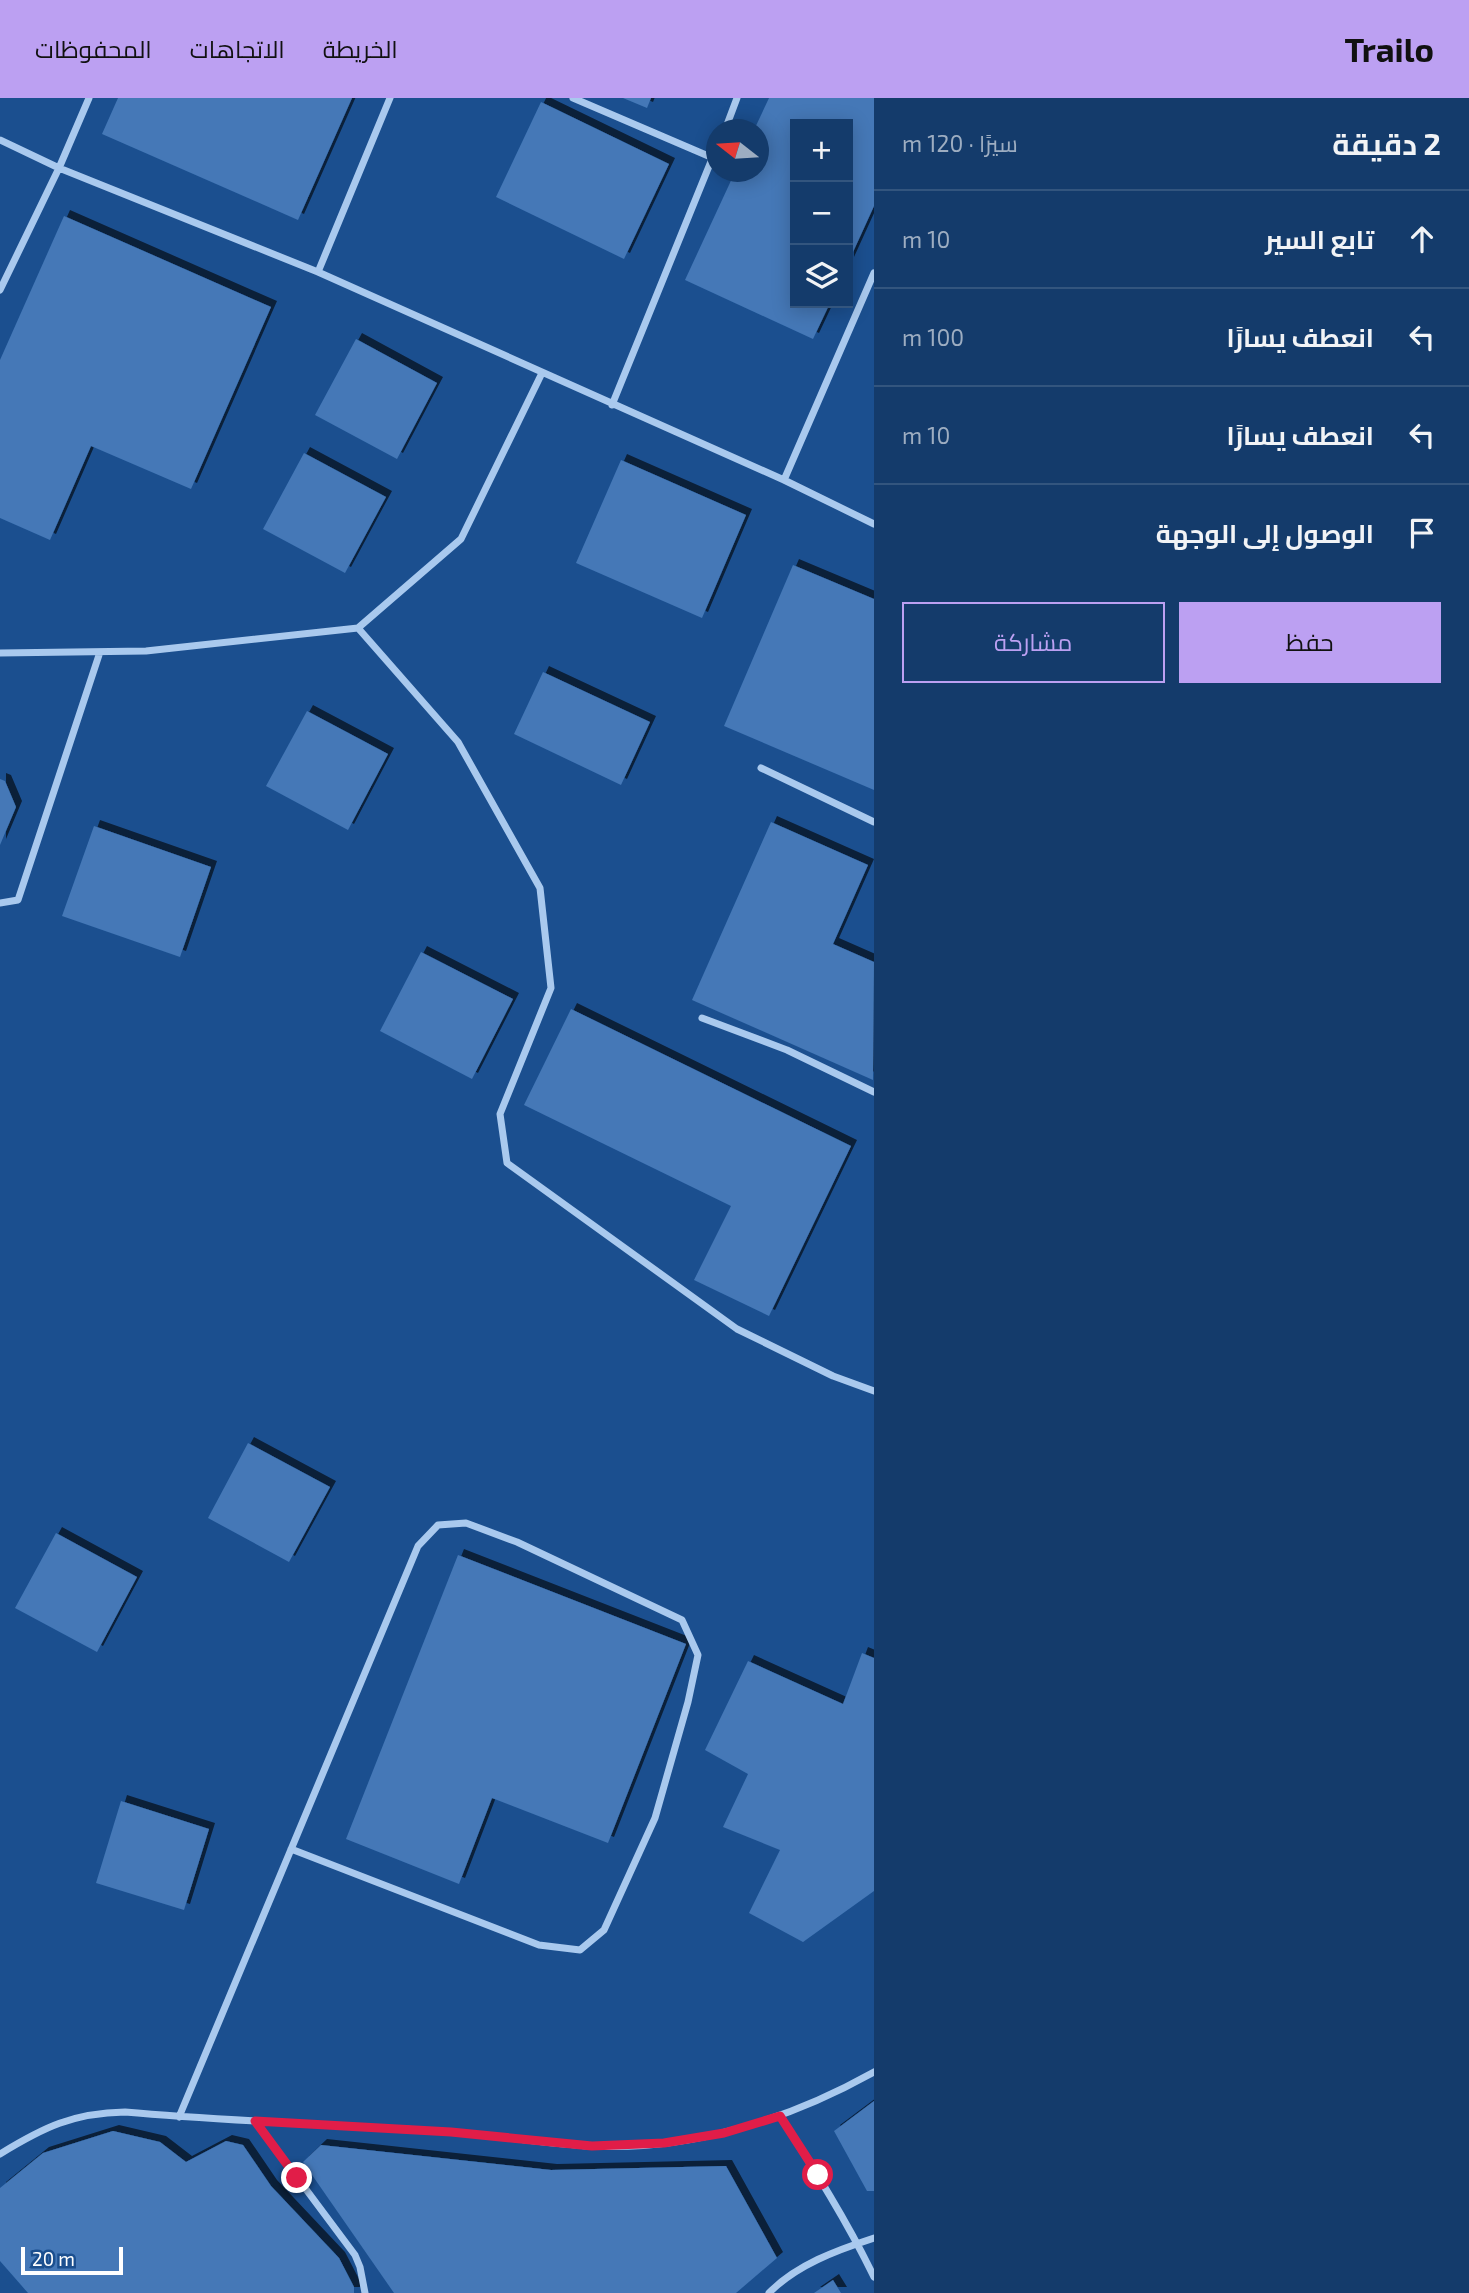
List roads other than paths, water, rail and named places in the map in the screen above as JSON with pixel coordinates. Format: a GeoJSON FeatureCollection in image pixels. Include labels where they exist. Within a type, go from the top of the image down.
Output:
{"type":"FeatureCollection","features":[{"type":"Feature","properties":{"kind":"street"},"geometry":{"type":"LineString","coordinates":[[0,290],[59,168],[89,98]]}},
{"type":"Feature","properties":{"kind":"street"},"geometry":{"type":"LineString","coordinates":[[318,272],[390,98]]}},
{"type":"Feature","properties":{"kind":"street"},"geometry":{"type":"LineString","coordinates":[[573,98],[706,155]]}},
{"type":"Feature","properties":{"kind":"street"},"geometry":{"type":"LineString","coordinates":[[728,119],[737,98]]}},
{"type":"Feature","properties":{"kind":"street"},"geometry":{"type":"LineString","coordinates":[[0,140],[59,168],[318,272],[785,481],[874,524]]}},
{"type":"Feature","properties":{"kind":"street"},"geometry":{"type":"LineString","coordinates":[[612,405],[706,175]]}},
{"type":"Feature","properties":{"kind":"street"},"geometry":{"type":"LineString","coordinates":[[785,481],[874,273]]}},
{"type":"Feature","properties":{"kind":"street"},"geometry":{"type":"LineString","coordinates":[[0,653],[146,651],[358,628],[461,539],[542,373]]}},
{"type":"Feature","properties":{"kind":"street"},"geometry":{"type":"LineString","coordinates":[[358,628],[458,742],[540,888],[551,988],[500,1114],[507,1163],[737,1329],[834,1376],[874,1391]]}},
{"type":"Feature","properties":{"kind":"street"},"geometry":{"type":"LineString","coordinates":[[0,903],[18,901],[100,652]]}},
{"type":"Feature","properties":{"kind":"street"},"geometry":{"type":"LineString","coordinates":[[761,768],[874,821]]}},
{"type":"Feature","properties":{"kind":"street"},"geometry":{"type":"LineString","coordinates":[[702,1018],[787,1050],[874,1092]]}},
{"type":"Feature","properties":{"kind":"street"},"geometry":{"type":"LineString","coordinates":[[178,2117],[418,1546],[438,1525],[466,1523],[517,1542],[682,1620],[698,1655],[688,1702],[655,1818],[604,1930],[580,1950],[538,1945],[291,1849]]}},
{"type":"Feature","properties":{"kind":"street"},"geometry":{"type":"LineString","coordinates":[[0,2154],[35,2132],[65,2120],[96,2113],[125,2112],[451,2132],[592,2146],[664,2143],[724,2133],[780,2116],[874,2072]]}},
{"type":"Feature","properties":{"kind":"street"},"geometry":{"type":"LineString","coordinates":[[780,2116],[858,2243],[874,2277]]}},
{"type":"Feature","properties":{"kind":"street"},"geometry":{"type":"LineString","coordinates":[[255,2121],[355,2255],[365,2293]]}},
{"type":"Feature","properties":{"kind":"street"},"geometry":{"type":"LineString","coordinates":[[769,2293],[794,2272],[817,2259],[874,2238]]}}]}
